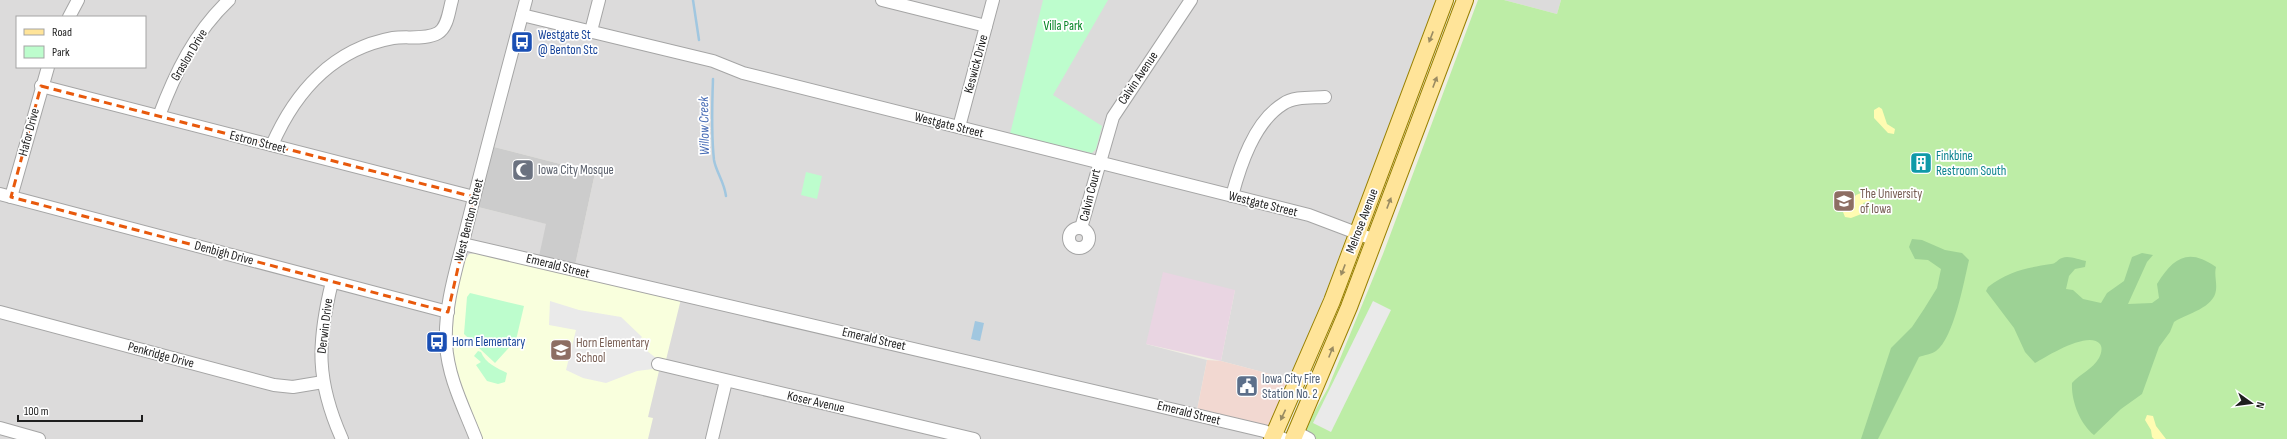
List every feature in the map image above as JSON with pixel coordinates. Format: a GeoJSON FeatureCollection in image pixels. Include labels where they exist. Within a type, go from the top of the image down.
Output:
{"type":"FeatureCollection","features":[{"type":"Feature","properties":{"kind":"main road","name":"Melrose Avenue"},"geometry":{"type":"LineString","coordinates":[[1288,437],[1317,337],[1445,0]]}},
{"type":"Feature","properties":{"kind":"main road","name":"Melrose Avenue"},"geometry":{"type":"LineString","coordinates":[[1288,437],[1344,320],[1463,1]]}},
{"type":"Feature","properties":{"kind":"street"},"geometry":{"type":"LineString","coordinates":[[70,16],[78,0]]}},
{"type":"Feature","properties":{"kind":"street","name":"Graslon Drive"},"geometry":{"type":"LineString","coordinates":[[159,116],[183,61],[208,23],[229,0]]}},
{"type":"Feature","properties":{"kind":"street"},"geometry":{"type":"LineString","coordinates":[[272,145],[290,108],[314,80],[328,68],[358,50],[375,43],[409,36],[432,36],[439,32],[446,24],[452,0]]}},
{"type":"Feature","properties":{"kind":"street","name":"West Benton Street"},"geometry":{"type":"LineString","coordinates":[[476,439],[449,366],[446,334],[448,312],[474,197],[526,0]]}},
{"type":"Feature","properties":{"kind":"street"},"geometry":{"type":"LineString","coordinates":[[591,31],[599,0]]}},
{"type":"Feature","properties":{"kind":"street"},"geometry":{"type":"LineString","coordinates":[[882,0],[986,26]]}},
{"type":"Feature","properties":{"kind":"street","name":"Keswick Drive"},"geometry":{"type":"LineString","coordinates":[[959,128],[993,0]]}},
{"type":"Feature","properties":{"kind":"street","name":"Calvin Avenue"},"geometry":{"type":"LineString","coordinates":[[1098,162],[1108,130],[1119,105],[1191,0]]}},
{"type":"Feature","properties":{"kind":"street","name":"Westgate Street"},"geometry":{"type":"LineString","coordinates":[[522,15],[713,61],[744,73],[1309,215],[1375,240]]}},
{"type":"Feature","properties":{"kind":"street","name":"Hafor Drive"},"geometry":{"type":"LineString","coordinates":[[6,195],[48,68]]}},
{"type":"Feature","properties":{"kind":"street","name":"Estron Street"},"geometry":{"type":"LineString","coordinates":[[41,86],[474,197]]}},
{"type":"Feature","properties":{"kind":"street"},"geometry":{"type":"LineString","coordinates":[[1232,196],[1243,160],[1250,144],[1274,111],[1283,103],[1295,99],[1325,96]]}},
{"type":"Feature","properties":{"kind":"street","name":"Calvin Court"},"geometry":{"type":"LineString","coordinates":[[1081,228],[1098,162]]}},
{"type":"Feature","properties":{"kind":"street","name":"Denbigh Drive"},"geometry":{"type":"LineString","coordinates":[[6,195],[448,312]]}},
{"type":"Feature","properties":{"kind":"street","name":"Emerald Street"},"geometry":{"type":"LineString","coordinates":[[463,244],[761,312],[1288,437]]}},
{"type":"Feature","properties":{"kind":"street","name":"Derwin Drive"},"geometry":{"type":"LineString","coordinates":[[332,282],[321,337],[320,353],[323,382],[342,439]]}},
{"type":"Feature","properties":{"kind":"street","name":"Penkridge Drive"},"geometry":{"type":"LineString","coordinates":[[0,312],[274,385],[293,386],[323,382]]}},
{"type":"Feature","properties":{"kind":"street","name":"Koser Avenue"},"geometry":{"type":"LineString","coordinates":[[658,364],[974,439]]}},
{"type":"Feature","properties":{"kind":"street"},"geometry":{"type":"LineString","coordinates":[[712,439],[726,381]]}},
{"type":"Feature","properties":{"kind":"street"},"geometry":{"type":"LineString","coordinates":[[0,428],[39,439]]}},
{"type":"Feature","properties":{"kind":"highlighted area"},"geometry":{"type":"Polygon","coordinates":[[[41,86],[474,197],[448,312],[11,197],[41,86]]]}},
{"type":"Feature","properties":{"kind":"shaded area"},"geometry":{"type":"Polygon","coordinates":[[[0,0],[519,0],[444,293],[440,331],[441,353],[448,388],[469,439],[0,439],[0,0]]]}},
{"type":"Feature","properties":{"kind":"shaded area"},"geometry":{"type":"Polygon","coordinates":[[[532,0],[1440,0],[1347,235],[1293,380],[1221,361],[1235,290],[1146,344],[1207,360],[1196,415],[1266,432],[1265,439],[483,439],[469,410],[462,271],[478,207],[547,224],[574,270],[595,173],[494,147],[532,0]]]}},
{"type":"Feature","properties":{"kind":"shaded area"},"geometry":{"type":"Polygon","coordinates":[[[1504,0],[1561,0],[1557,14],[1504,0]]]}},
{"type":"Feature","properties":{"kind":"shaded area"},"geometry":{"type":"Polygon","coordinates":[[[494,147],[595,173],[574,270],[538,261],[546,224],[478,207],[494,147]]]}},
{"type":"Feature","properties":{"kind":"shaded area","name":"Horn Elementary School"},"geometry":{"type":"Polygon","coordinates":[[[477,253],[681,299],[663,372],[659,371],[648,417],[653,418],[648,439],[483,439],[457,375],[452,342],[455,301],[465,260],[469,254],[477,253]]]}},
{"type":"Feature","properties":{"kind":"shaded area"},"geometry":{"type":"Polygon","coordinates":[[[1163,272],[1235,290],[1221,361],[1146,344],[1163,272]]]}},
{"type":"Feature","properties":{"kind":"shaded area"},"geometry":{"type":"Polygon","coordinates":[[[550,301],[579,310],[621,317],[642,337],[637,343],[656,358],[653,369],[637,371],[606,383],[583,378],[566,370],[576,330],[549,325],[550,301]]]}},
{"type":"Feature","properties":{"kind":"shaded area"},"geometry":{"type":"Polygon","coordinates":[[[1373,301],[1391,310],[1331,432],[1313,423],[1373,301]]]}},
{"type":"Feature","properties":{"kind":"shaded area"},"geometry":{"type":"Polygon","coordinates":[[[1207,360],[1221,361],[1293,380],[1269,433],[1196,415],[1207,360]]]}},
{"type":"Feature","properties":{"kind":"green space","name":"Villa Park"},"geometry":{"type":"Polygon","coordinates":[[[1043,0],[1108,0],[1053,95],[1102,126],[1096,149],[1092,153],[1010,134],[1043,0]]]}},
{"type":"Feature","properties":{"kind":"green space","name":"The University of Iowa"},"geometry":{"type":"Polygon","coordinates":[[[1478,0],[1504,0],[1557,14],[1561,0],[2287,0],[2287,439],[1299,439],[1328,388],[1383,254],[1478,0]]]}},
{"type":"Feature","properties":{"kind":"green space"},"geometry":{"type":"Polygon","coordinates":[[[806,172],[822,176],[817,199],[801,195],[806,172]]]}},
{"type":"Feature","properties":{"kind":"green space"},"geometry":{"type":"Polygon","coordinates":[[[1912,239],[1922,240],[1945,250],[1962,253],[1969,260],[1961,295],[1948,334],[1936,351],[1919,357],[1878,439],[1861,439],[1891,348],[1912,327],[1937,288],[1941,269],[1928,260],[1915,259],[1909,247],[1912,239]]]}},
{"type":"Feature","properties":{"kind":"green space"},"geometry":{"type":"Polygon","coordinates":[[[2142,253],[2153,255],[2147,262],[2128,304],[2152,303],[2159,298],[2157,284],[2169,268],[2182,258],[2197,258],[2216,267],[2216,290],[2211,301],[2206,306],[2174,322],[2170,332],[2159,347],[2142,394],[2121,409],[2094,435],[2085,425],[2077,412],[2073,397],[2072,383],[2096,362],[2100,356],[2100,344],[2095,341],[2087,340],[2078,342],[2058,350],[2035,363],[2025,352],[2014,328],[1986,291],[1988,287],[2003,277],[2026,269],[2053,264],[2065,257],[2071,257],[2086,261],[2085,267],[2075,269],[2069,276],[2066,289],[2073,290],[2083,299],[2101,303],[2107,293],[2124,281],[2132,257],[2142,253]]]}},
{"type":"Feature","properties":{"kind":"green space"},"geometry":{"type":"Polygon","coordinates":[[[470,293],[524,306],[516,340],[495,363],[464,334],[467,297],[470,293]]]}},
{"type":"Feature","properties":{"kind":"green space"},"geometry":{"type":"Polygon","coordinates":[[[478,351],[481,352],[485,359],[492,365],[507,373],[505,382],[498,384],[487,381],[476,365],[481,362],[474,356],[478,351]]]}},
{"type":"Feature","properties":{"kind":"sand"},"geometry":{"type":"Polygon","coordinates":[[[1879,107],[1882,109],[1887,124],[1895,129],[1894,134],[1888,133],[1874,118],[1874,110],[1879,107]]]}},
{"type":"Feature","properties":{"kind":"sand"},"geometry":{"type":"Polygon","coordinates":[[[1870,191],[1873,195],[1870,201],[1863,203],[1865,209],[1864,213],[1851,218],[1845,217],[1843,212],[1846,207],[1856,195],[1870,191]]]}},
{"type":"Feature","properties":{"kind":"sand"},"geometry":{"type":"Polygon","coordinates":[[[2147,415],[2153,416],[2156,426],[2166,439],[2154,439],[2152,437],[2151,430],[2145,420],[2147,415]]]}},
{"type":"Feature","properties":{"kind":"water"},"geometry":{"type":"Polygon","coordinates":[[[975,321],[984,323],[980,341],[971,339],[975,321]]]}},
{"type":"Feature","properties":{"kind":"waterway"},"geometry":{"type":"LineString","coordinates":[[693,0],[699,40]]}},
{"type":"Feature","properties":{"kind":"waterway","name":"Willow Creek"},"geometry":{"type":"LineString","coordinates":[[713,79],[712,130],[714,160],[716,169],[724,186],[726,196]]}},
{"type":"Feature","properties":{"kind":"place","name":"Westgate St @ Benton Stc"},"geometry":{"type":"Point","coordinates":[522,42]}},
{"type":"Feature","properties":{"kind":"place","name":"Finkbine Restroom South"},"geometry":{"type":"Point","coordinates":[1921,163]}},
{"type":"Feature","properties":{"kind":"place","name":"Iowa City Mosque"},"geometry":{"type":"Point","coordinates":[523,170]}},
{"type":"Feature","properties":{"kind":"place","name":"The University of Iowa"},"geometry":{"type":"Point","coordinates":[1844,201]}},
{"type":"Feature","properties":{"kind":"place","name":"Horn Elementary"},"geometry":{"type":"Point","coordinates":[437,342]}},
{"type":"Feature","properties":{"kind":"place","name":"Horn Elementary School"},"geometry":{"type":"Point","coordinates":[561,350]}},
{"type":"Feature","properties":{"kind":"place","name":"Iowa City Fire Station No. 2"},"geometry":{"type":"Point","coordinates":[1247,386]}}]}
